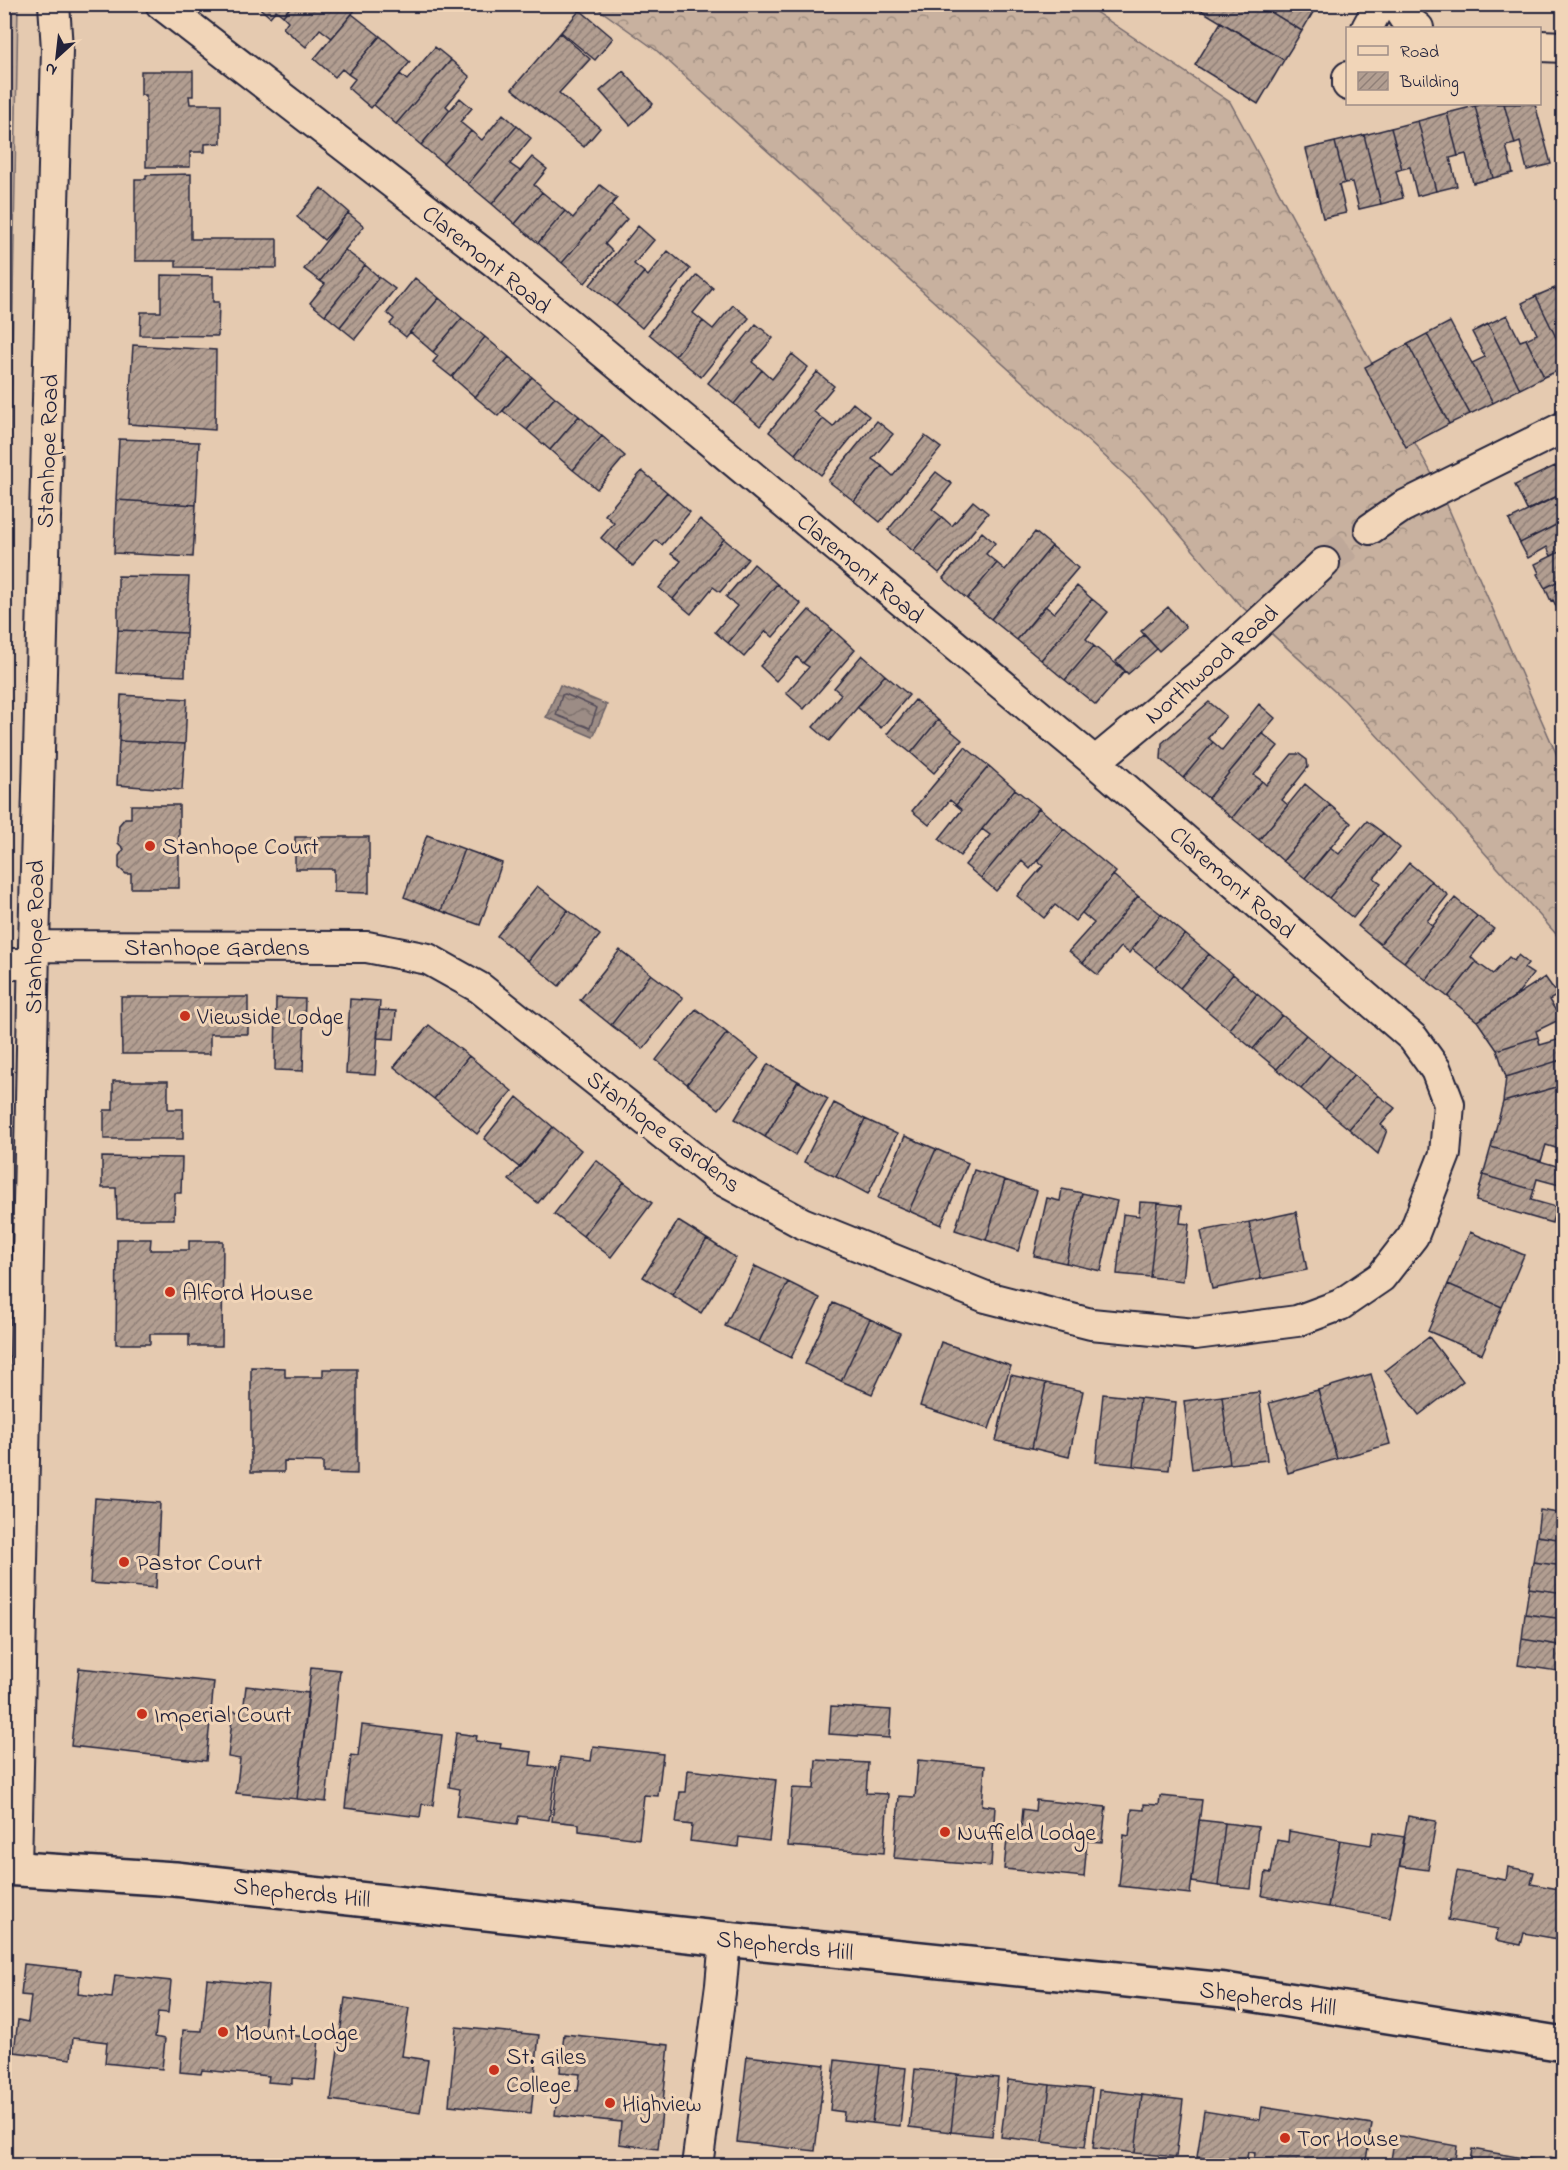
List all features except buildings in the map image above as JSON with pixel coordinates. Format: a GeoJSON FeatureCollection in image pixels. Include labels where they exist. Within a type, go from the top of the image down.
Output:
{"type":"FeatureCollection","features":[{"type":"Feature","properties":{"kind":"street","name":"Stanhope Road"},"geometry":{"type":"LineString","coordinates":[[10,1869],[24,958],[57,49],[54,4]]}},
{"type":"Feature","properties":{"kind":"street","name":"Claremont Road"},"geometry":{"type":"LineString","coordinates":[[161,4],[496,263],[1095,762],[1413,1038],[1436,1070],[1449,1104],[1444,1154],[1428,1200]]}},
{"type":"Feature","properties":{"kind":"street"},"geometry":{"type":"LineString","coordinates":[[1368,27],[1380,4]]}},
{"type":"Feature","properties":{"kind":"street"},"geometry":{"type":"LineString","coordinates":[[1395,4],[1404,18],[1417,27]]}},
{"type":"Feature","properties":{"kind":"street"},"geometry":{"type":"LineString","coordinates":[[1541,46],[1563,47]]}},
{"type":"Feature","properties":{"kind":"street"},"geometry":{"type":"LineString","coordinates":[[1370,529],[1402,507],[1563,427]]}},
{"type":"Feature","properties":{"kind":"street","name":"Northwood Road"},"geometry":{"type":"LineString","coordinates":[[1095,762],[1226,653],[1324,563]]}},
{"type":"Feature","properties":{"kind":"street","name":"Stanhope Gardens"},"geometry":{"type":"LineString","coordinates":[[24,958],[367,947],[428,960],[480,988],[717,1177],[746,1193],[802,1223],[986,1297],[1091,1324],[1195,1334],[1297,1321],[1340,1305],[1381,1277],[1413,1236],[1428,1200]]}},
{"type":"Feature","properties":{"kind":"street","name":"Shepherds Hill"},"geometry":{"type":"LineString","coordinates":[[10,1869],[175,1879],[725,1939],[1225,1990],[1563,2044]]}},
{"type":"Feature","properties":{"kind":"street"},"geometry":{"type":"LineString","coordinates":[[697,2166],[725,1939]]}},
{"type":"Feature","properties":{"kind":"green space"},"geometry":{"type":"Polygon","coordinates":[[[18,4],[10,473],[5,473],[4,5],[18,4]]]}},
{"type":"Feature","properties":{"kind":"green space"},"geometry":{"type":"Polygon","coordinates":[[[593,5],[1085,5],[1230,102],[1440,489],[1563,769],[1563,942],[1453,817],[1344,700],[1238,603],[1142,490],[656,50],[593,5]]]}},
{"type":"Feature","properties":{"kind":"water"},"geometry":{"type":"Polygon","coordinates":[[[560,685],[607,705],[593,737],[546,717],[560,685]]]}},
{"type":"Feature","properties":{"kind":"tunnel"},"geometry":{"type":"LineString","coordinates":[[1324,563],[1370,529]]}},
{"type":"Feature","properties":{"kind":"place","name":"Stanhope Court"},"geometry":{"type":"Point","coordinates":[150,846]}},
{"type":"Feature","properties":{"kind":"place","name":"Viewside Lodge"},"geometry":{"type":"Point","coordinates":[185,1016]}},
{"type":"Feature","properties":{"kind":"place","name":"Alford House"},"geometry":{"type":"Point","coordinates":[170,1292]}},
{"type":"Feature","properties":{"kind":"place","name":"Pastor Court"},"geometry":{"type":"Point","coordinates":[124,1562]}},
{"type":"Feature","properties":{"kind":"place","name":"Imperial Court"},"geometry":{"type":"Point","coordinates":[142,1714]}},
{"type":"Feature","properties":{"kind":"place","name":"Nuffield Lodge"},"geometry":{"type":"Point","coordinates":[945,1832]}},
{"type":"Feature","properties":{"kind":"place","name":"Mount Lodge"},"geometry":{"type":"Point","coordinates":[223,2032]}},
{"type":"Feature","properties":{"kind":"place","name":"St. Giles College"},"geometry":{"type":"Point","coordinates":[494,2070]}},
{"type":"Feature","properties":{"kind":"place","name":"Highview"},"geometry":{"type":"Point","coordinates":[610,2103]}},
{"type":"Feature","properties":{"kind":"place","name":"Tor House"},"geometry":{"type":"Point","coordinates":[1285,2138]}}]}
